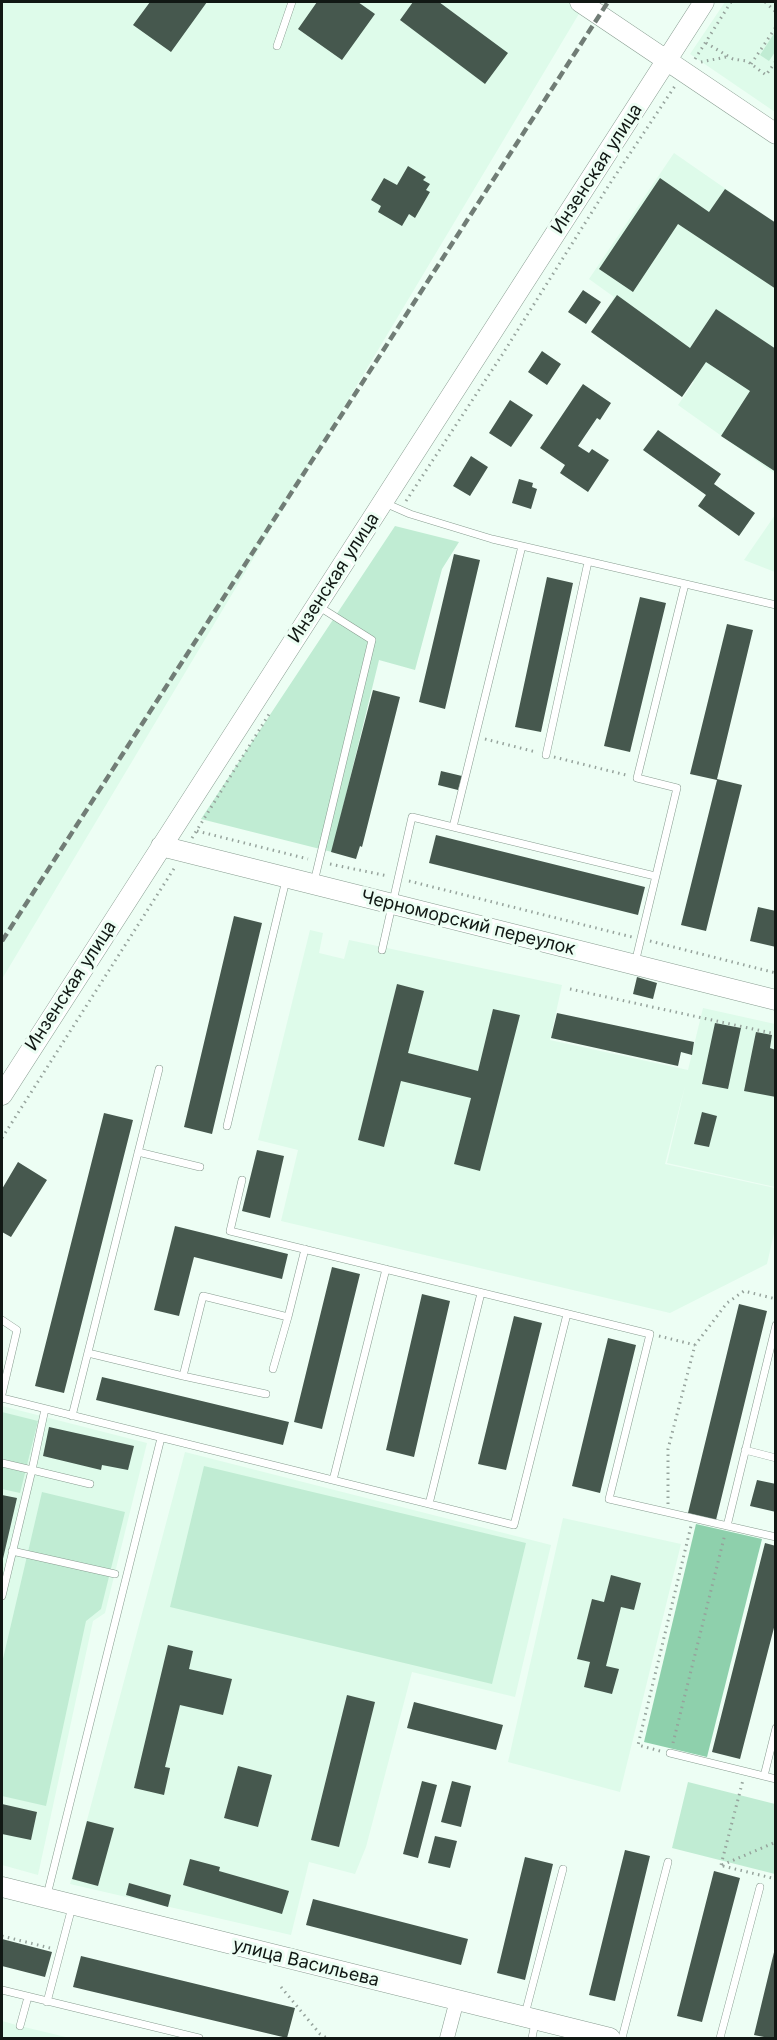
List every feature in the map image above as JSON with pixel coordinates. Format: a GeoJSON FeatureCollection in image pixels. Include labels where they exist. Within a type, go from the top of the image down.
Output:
{"type":"FeatureCollection","features":[{"type":"Feature","properties":{"kind":"street"},"geometry":{"type":"LineString","coordinates":[[580,2],[666,60],[687,69],[776,134]]}},
{"type":"Feature","properties":{"kind":"street","name":"Инзенская улица"},"geometry":{"type":"LineString","coordinates":[[2,1095],[317,606],[392,506],[704,2]]}},
{"type":"Feature","properties":{"kind":"street","name":"Черноморский переулок"},"geometry":{"type":"LineString","coordinates":[[161,846],[776,1000]]}},
{"type":"Feature","properties":{"kind":"street","name":"улица Васильева"},"geometry":{"type":"LineString","coordinates":[[2,1887],[457,2000],[531,2025],[610,2038]]}},
{"type":"Feature","properties":{"kind":"street"},"geometry":{"type":"LineString","coordinates":[[447,2038],[457,2000]]}},
{"type":"Feature","properties":{"kind":"lane"},"geometry":{"type":"LineString","coordinates":[[277,46],[292,2]]}},
{"type":"Feature","properties":{"kind":"lane"},"geometry":{"type":"LineString","coordinates":[[392,506],[492,539],[776,605]]}},
{"type":"Feature","properties":{"kind":"lane"},"geometry":{"type":"LineString","coordinates":[[453,827],[522,546]]}},
{"type":"Feature","properties":{"kind":"lane"},"geometry":{"type":"LineString","coordinates":[[546,755],[588,562]]}},
{"type":"Feature","properties":{"kind":"lane"},"geometry":{"type":"LineString","coordinates":[[634,965],[677,788],[637,778],[685,584]]}},
{"type":"Feature","properties":{"kind":"lane"},"geometry":{"type":"LineString","coordinates":[[314,884],[372,640],[317,606]]}},
{"type":"Feature","properties":{"kind":"lane"},"geometry":{"type":"LineString","coordinates":[[382,951],[412,817],[656,876]]}},
{"type":"Feature","properties":{"kind":"lane"},"geometry":{"type":"LineString","coordinates":[[227,1126],[287,878]]}},
{"type":"Feature","properties":{"kind":"lane"},"geometry":{"type":"LineString","coordinates":[[72,1416],[159,1069]]}},
{"type":"Feature","properties":{"kind":"lane"},"geometry":{"type":"LineString","coordinates":[[138,1152],[200,1167]]}},
{"type":"Feature","properties":{"kind":"lane"},"geometry":{"type":"LineString","coordinates":[[242,1180],[230,1231],[650,1334],[609,1499],[776,1538]]}},
{"type":"Feature","properties":{"kind":"lane"},"geometry":{"type":"LineString","coordinates":[[273,1370],[305,1249]]}},
{"type":"Feature","properties":{"kind":"lane"},"geometry":{"type":"LineString","coordinates":[[333,1480],[386,1269]]}},
{"type":"Feature","properties":{"kind":"lane"},"geometry":{"type":"LineString","coordinates":[[429,1504],[481,1293]]}},
{"type":"Feature","properties":{"kind":"lane"},"geometry":{"type":"LineString","coordinates":[[183,1376],[203,1296],[288,1317]]}},
{"type":"Feature","properties":{"kind":"lane"},"geometry":{"type":"LineString","coordinates":[[2,1320],[17,1330],[2,1396],[72,1416],[514,1525],[567,1314]]}},
{"type":"Feature","properties":{"kind":"lane"},"geometry":{"type":"LineString","coordinates":[[727,1526],[776,1325]]}},
{"type":"Feature","properties":{"kind":"lane"},"geometry":{"type":"LineString","coordinates":[[88,1353],[266,1394]]}},
{"type":"Feature","properties":{"kind":"lane"},"geometry":{"type":"LineString","coordinates":[[2,1596],[45,1409]]}},
{"type":"Feature","properties":{"kind":"lane"},"geometry":{"type":"LineString","coordinates":[[46,1898],[161,1438]]}},
{"type":"Feature","properties":{"kind":"lane"},"geometry":{"type":"LineString","coordinates":[[745,1450],[776,1458]]}},
{"type":"Feature","properties":{"kind":"lane"},"geometry":{"type":"LineString","coordinates":[[2,1463],[90,1484]]}},
{"type":"Feature","properties":{"kind":"lane"},"geometry":{"type":"LineString","coordinates":[[12,1551],[115,1574]]}},
{"type":"Feature","properties":{"kind":"lane"},"geometry":{"type":"LineString","coordinates":[[764,1776],[776,1728]]}},
{"type":"Feature","properties":{"kind":"lane"},"geometry":{"type":"LineString","coordinates":[[670,1753],[776,1779]]}},
{"type":"Feature","properties":{"kind":"lane"},"geometry":{"type":"LineString","coordinates":[[622,2038],[668,1862]]}},
{"type":"Feature","properties":{"kind":"lane"},"geometry":{"type":"LineString","coordinates":[[531,2025],[564,1869]]}},
{"type":"Feature","properties":{"kind":"lane"},"geometry":{"type":"LineString","coordinates":[[720,2038],[760,1887]]}},
{"type":"Feature","properties":{"kind":"lane"},"geometry":{"type":"LineString","coordinates":[[47,2002],[73,1905]]}},
{"type":"Feature","properties":{"kind":"lane"},"geometry":{"type":"LineString","coordinates":[[2,1990],[199,2038]]}},
{"type":"Feature","properties":{"kind":"lane"},"geometry":{"type":"LineString","coordinates":[[20,2026],[28,1997]]}},
{"type":"Feature","properties":{"kind":"path"},"geometry":{"type":"LineString","coordinates":[[392,506],[502,355],[609,185],[731,2]]}},
{"type":"Feature","properties":{"kind":"path"},"geometry":{"type":"LineString","coordinates":[[765,2],[776,12]]}},
{"type":"Feature","properties":{"kind":"path"},"geometry":{"type":"LineString","coordinates":[[751,64],[776,27]]}},
{"type":"Feature","properties":{"kind":"path"},"geometry":{"type":"LineString","coordinates":[[705,42],[728,56],[751,64],[766,75],[776,61]]}},
{"type":"Feature","properties":{"kind":"path"},"geometry":{"type":"LineString","coordinates":[[687,69],[728,56]]}},
{"type":"Feature","properties":{"kind":"path"},"geometry":{"type":"LineString","coordinates":[[2,1138],[272,709]]}},
{"type":"Feature","properties":{"kind":"path"},"geometry":{"type":"LineString","coordinates":[[197,831],[319,862],[399,878],[776,973]]}},
{"type":"Feature","properties":{"kind":"path"},"geometry":{"type":"LineString","coordinates":[[570,989],[776,1034]]}},
{"type":"Feature","properties":{"kind":"path"},"geometry":{"type":"LineString","coordinates":[[668,1512],[668,1449],[696,1345],[727,1303],[744,1291],[776,1299]]}},
{"type":"Feature","properties":{"kind":"path"},"geometry":{"type":"LineString","coordinates":[[650,1334],[696,1345]]}},
{"type":"Feature","properties":{"kind":"path"},"geometry":{"type":"LineString","coordinates":[[693,1518],[638,1745],[670,1753],[727,1526]]}},
{"type":"Feature","properties":{"kind":"path"},"geometry":{"type":"LineString","coordinates":[[721,1865],[745,1772]]}},
{"type":"Feature","properties":{"kind":"path"},"geometry":{"type":"LineString","coordinates":[[721,1865],[776,1842]]}},
{"type":"Feature","properties":{"kind":"path"},"geometry":{"type":"LineString","coordinates":[[721,1865],[776,1879]]}},
{"type":"Feature","properties":{"kind":"path"},"geometry":{"type":"LineString","coordinates":[[2,1936],[54,1949]]}},
{"type":"Feature","properties":{"kind":"path"},"geometry":{"type":"LineString","coordinates":[[281,1987],[320,2034],[327,2038]]}},
{"type":"Feature","properties":{"kind":"shaded area"},"geometry":{"type":"Polygon","coordinates":[[[2,2],[586,2],[2,979],[2,2]]]}},
{"type":"Feature","properties":{"kind":"shaded area"},"geometry":{"type":"Polygon","coordinates":[[[725,2],[775,2],[775,112],[690,54],[725,2]]]}},
{"type":"Feature","properties":{"kind":"shaded area"},"geometry":{"type":"Polygon","coordinates":[[[775,32],[775,52],[769,61],[760,55],[775,32]]]}},
{"type":"Feature","properties":{"kind":"shaded area"},"geometry":{"type":"Polygon","coordinates":[[[674,153],[775,223],[775,474],[678,405],[694,382],[602,317],[614,297],[589,279],[674,153]]]}},
{"type":"Feature","properties":{"kind":"shaded area"},"geometry":{"type":"Polygon","coordinates":[[[775,515],[776,572],[744,560],[775,515]]]}},
{"type":"Feature","properties":{"kind":"shaded area"},"geometry":{"type":"Polygon","coordinates":[[[395,526],[459,542],[442,569],[415,670],[379,660],[332,852],[201,819],[395,526]]]}},
{"type":"Feature","properties":{"kind":"shaded area"},"geometry":{"type":"Polygon","coordinates":[[[310,930],[323,933],[319,953],[344,959],[349,940],[562,985],[550,1040],[688,1070],[703,1008],[775,1024],[775,1187],[667,1163],[685,1086],[665,1164],[775,1188],[775,1229],[767,1264],[670,1313],[281,1221],[298,1150],[258,1140],[310,930]]]}},
{"type":"Feature","properties":{"kind":"shaded area"},"geometry":{"type":"Polygon","coordinates":[[[2,1406],[147,1443],[105,1613],[93,1621],[38,1875],[2,1865],[2,1406]]]}},
{"type":"Feature","properties":{"kind":"shaded area"},"geometry":{"type":"Polygon","coordinates":[[[2,1412],[38,1421],[20,1493],[2,1489],[2,1412]]]}},
{"type":"Feature","properties":{"kind":"shaded area"},"geometry":{"type":"Polygon","coordinates":[[[185,1452],[551,1545],[515,1697],[412,1672],[366,1847],[355,1874],[309,1862],[291,1935],[70,1884],[185,1452]]]}},
{"type":"Feature","properties":{"kind":"shaded area"},"geometry":{"type":"Polygon","coordinates":[[[204,1466],[526,1543],[492,1684],[170,1607],[204,1466]]]}},
{"type":"Feature","properties":{"kind":"shaded area"},"geometry":{"type":"Polygon","coordinates":[[[42,1492],[125,1512],[101,1609],[86,1621],[46,1806],[2,1796],[2,1663],[42,1492]]]}},
{"type":"Feature","properties":{"kind":"shaded area"},"geometry":{"type":"Polygon","coordinates":[[[563,1518],[681,1544],[620,1792],[508,1762],[563,1518]]]}},
{"type":"Feature","properties":{"kind":"shaded area"},"geometry":{"type":"Polygon","coordinates":[[[688,1782],[775,1804],[775,1874],[672,1848],[688,1782]]]}},
{"type":"Feature","properties":{"kind":"shaded area"},"geometry":{"type":"Polygon","coordinates":[[[2,2021],[20,2026],[70,2038],[2,2038],[2,2021]]]}},
{"type":"Feature","properties":{"kind":"green space"},"geometry":{"type":"Polygon","coordinates":[[[696,1524],[762,1539],[707,1757],[644,1742],[696,1524]]]}},
{"type":"Feature","properties":{"kind":"building"},"geometry":{"type":"Polygon","coordinates":[[[150,2],[207,2],[171,52],[133,25],[150,2]]]}},
{"type":"Feature","properties":{"kind":"building"},"geometry":{"type":"Polygon","coordinates":[[[317,2],[358,2],[375,14],[342,60],[298,29],[317,2]]]}},
{"type":"Feature","properties":{"kind":"building"},"geometry":{"type":"Polygon","coordinates":[[[413,2],[439,2],[508,53],[485,84],[400,20],[413,2]]]}},
{"type":"Feature","properties":{"kind":"building"},"geometry":{"type":"Polygon","coordinates":[[[408,166],[426,177],[423,180],[430,184],[426,190],[430,192],[415,218],[409,214],[402,226],[378,212],[381,206],[371,200],[384,178],[397,185],[408,166]]]}},
{"type":"Feature","properties":{"kind":"building"},"geometry":{"type":"Polygon","coordinates":[[[660,178],[709,212],[725,189],[776,223],[776,289],[678,224],[633,292],[599,269],[660,178]]]}},
{"type":"Feature","properties":{"kind":"building"},"geometry":{"type":"Polygon","coordinates":[[[583,290],[601,302],[586,324],[568,312],[583,290]]]}},
{"type":"Feature","properties":{"kind":"building"},"geometry":{"type":"Polygon","coordinates":[[[617,295],[690,348],[716,309],[776,349],[776,472],[721,436],[750,391],[706,362],[682,397],[591,332],[617,295]]]}},
{"type":"Feature","properties":{"kind":"building"},"geometry":{"type":"Polygon","coordinates":[[[542,351],[561,364],[547,385],[528,372],[542,351]]]}},
{"type":"Feature","properties":{"kind":"building"},"geometry":{"type":"Polygon","coordinates":[[[583,384],[611,403],[600,420],[597,418],[578,446],[589,453],[592,449],[609,460],[588,492],[560,473],[565,465],[540,448],[583,384]]]}},
{"type":"Feature","properties":{"kind":"building"},"geometry":{"type":"Polygon","coordinates":[[[510,400],[533,415],[511,447],[489,433],[510,400]]]}},
{"type":"Feature","properties":{"kind":"building"},"geometry":{"type":"Polygon","coordinates":[[[658,430],[721,474],[714,484],[755,513],[739,536],[698,506],[706,495],[643,450],[658,430]]]}},
{"type":"Feature","properties":{"kind":"building"},"geometry":{"type":"Polygon","coordinates":[[[471,456],[488,467],[470,496],[453,486],[471,456]]]}},
{"type":"Feature","properties":{"kind":"building"},"geometry":{"type":"Polygon","coordinates":[[[519,479],[533,483],[532,487],[537,489],[531,509],[512,503],[519,479]]]}},
{"type":"Feature","properties":{"kind":"building"},"geometry":{"type":"Polygon","coordinates":[[[454,554],[480,560],[445,709],[419,702],[454,554]]]}},
{"type":"Feature","properties":{"kind":"building"},"geometry":{"type":"Polygon","coordinates":[[[547,577],[573,583],[541,732],[515,727],[547,577]]]}},
{"type":"Feature","properties":{"kind":"building"},"geometry":{"type":"Polygon","coordinates":[[[640,597],[666,603],[630,752],[604,746],[640,597]]]}},
{"type":"Feature","properties":{"kind":"building"},"geometry":{"type":"Polygon","coordinates":[[[727,624],[753,630],[717,779],[742,785],[706,931],[681,925],[717,780],[690,774],[727,624]]]}},
{"type":"Feature","properties":{"kind":"building"},"geometry":{"type":"Polygon","coordinates":[[[373,690],[400,697],[362,847],[360,846],[356,859],[331,852],[373,690]]]}},
{"type":"Feature","properties":{"kind":"building"},"geometry":{"type":"Polygon","coordinates":[[[441,771],[462,776],[458,790],[438,785],[441,771]]]}},
{"type":"Feature","properties":{"kind":"building"},"geometry":{"type":"Polygon","coordinates":[[[436,835],[645,887],[638,915],[429,863],[436,835]]]}},
{"type":"Feature","properties":{"kind":"building"},"geometry":{"type":"Polygon","coordinates":[[[758,907],[776,911],[776,947],[750,941],[758,907]]]}},
{"type":"Feature","properties":{"kind":"building"},"geometry":{"type":"Polygon","coordinates":[[[234,916],[262,923],[212,1134],[184,1127],[234,916]]]}},
{"type":"Feature","properties":{"kind":"building"},"geometry":{"type":"Polygon","coordinates":[[[637,977],[657,983],[653,999],[633,994],[637,977]]]}},
{"type":"Feature","properties":{"kind":"building"},"geometry":{"type":"Polygon","coordinates":[[[397,984],[424,991],[408,1053],[478,1071],[493,1009],[520,1015],[480,1171],[454,1164],[471,1098],[401,1081],[384,1147],[358,1140],[397,984]]]}},
{"type":"Feature","properties":{"kind":"building"},"geometry":{"type":"Polygon","coordinates":[[[557,1013],[694,1042],[692,1055],[681,1052],[678,1066],[551,1038],[557,1013]]]}},
{"type":"Feature","properties":{"kind":"building"},"geometry":{"type":"Polygon","coordinates":[[[715,1023],[741,1028],[728,1089],[702,1084],[715,1023]]]}},
{"type":"Feature","properties":{"kind":"building"},"geometry":{"type":"Polygon","coordinates":[[[756,1032],[772,1035],[770,1048],[776,1050],[776,1097],[744,1091],[756,1032]]]}},
{"type":"Feature","properties":{"kind":"building"},"geometry":{"type":"Polygon","coordinates":[[[702,1112],[717,1116],[709,1147],[694,1144],[702,1112]]]}},
{"type":"Feature","properties":{"kind":"building"},"geometry":{"type":"Polygon","coordinates":[[[104,1113],[133,1120],[64,1393],[35,1386],[104,1113]]]}},
{"type":"Feature","properties":{"kind":"building"},"geometry":{"type":"Polygon","coordinates":[[[257,1150],[284,1156],[270,1218],[242,1211],[257,1150]]]}},
{"type":"Feature","properties":{"kind":"building"},"geometry":{"type":"Polygon","coordinates":[[[18,1162],[47,1180],[11,1237],[2,1232],[2,1189],[18,1162]]]}},
{"type":"Feature","properties":{"kind":"building"},"geometry":{"type":"Polygon","coordinates":[[[175,1226],[288,1254],[282,1279],[194,1257],[179,1316],[154,1310],[175,1226]]]}},
{"type":"Feature","properties":{"kind":"building"},"geometry":{"type":"Polygon","coordinates":[[[332,1267],[360,1274],[322,1429],[294,1422],[332,1267]]]}},
{"type":"Feature","properties":{"kind":"building"},"geometry":{"type":"Polygon","coordinates":[[[422,1294],[450,1301],[414,1457],[386,1450],[422,1294]]]}},
{"type":"Feature","properties":{"kind":"building"},"geometry":{"type":"Polygon","coordinates":[[[739,1304],[767,1311],[716,1520],[688,1513],[739,1304]]]}},
{"type":"Feature","properties":{"kind":"building"},"geometry":{"type":"Polygon","coordinates":[[[514,1316],[542,1323],[506,1470],[478,1464],[514,1316]]]}},
{"type":"Feature","properties":{"kind":"building"},"geometry":{"type":"Polygon","coordinates":[[[608,1338],[636,1345],[600,1493],[572,1486],[608,1338]]]}},
{"type":"Feature","properties":{"kind":"building"},"geometry":{"type":"Polygon","coordinates":[[[102,1377],[289,1422],[283,1445],[96,1400],[102,1377]]]}},
{"type":"Feature","properties":{"kind":"building"},"geometry":{"type":"Polygon","coordinates":[[[49,1427],[134,1446],[128,1470],[102,1465],[101,1470],[43,1456],[49,1427]]]}},
{"type":"Feature","properties":{"kind":"building"},"geometry":{"type":"Polygon","coordinates":[[[757,1480],[776,1484],[776,1512],[750,1506],[757,1480]]]}},
{"type":"Feature","properties":{"kind":"building"},"geometry":{"type":"Polygon","coordinates":[[[2,1495],[17,1498],[2,1563],[2,1495]]]}},
{"type":"Feature","properties":{"kind":"building"},"geometry":{"type":"Polygon","coordinates":[[[765,1543],[776,1546],[776,1620],[740,1759],[712,1752],[765,1543]]]}},
{"type":"Feature","properties":{"kind":"building"},"geometry":{"type":"Polygon","coordinates":[[[611,1575],[641,1583],[634,1610],[621,1607],[606,1666],[619,1669],[612,1694],[584,1687],[590,1662],[577,1659],[592,1599],[604,1602],[611,1575]]]}},
{"type":"Feature","properties":{"kind":"building"},"geometry":{"type":"Polygon","coordinates":[[[168,1645],[193,1651],[189,1669],[232,1679],[223,1715],[180,1705],[165,1767],[170,1768],[164,1795],[134,1788],[168,1645]]]}},
{"type":"Feature","properties":{"kind":"building"},"geometry":{"type":"Polygon","coordinates":[[[347,1695],[375,1702],[339,1847],[311,1840],[347,1695]]]}},
{"type":"Feature","properties":{"kind":"building"},"geometry":{"type":"Polygon","coordinates":[[[414,1702],[503,1725],[496,1750],[407,1728],[414,1702]]]}},
{"type":"Feature","properties":{"kind":"building"},"geometry":{"type":"Polygon","coordinates":[[[238,1766],[272,1775],[258,1827],[224,1818],[238,1766]]]}},
{"type":"Feature","properties":{"kind":"building"},"geometry":{"type":"Polygon","coordinates":[[[422,1781],[437,1785],[418,1858],[403,1854],[422,1781]]]}},
{"type":"Feature","properties":{"kind":"building"},"geometry":{"type":"Polygon","coordinates":[[[452,1781],[471,1786],[461,1827],[441,1822],[452,1781]]]}},
{"type":"Feature","properties":{"kind":"building"},"geometry":{"type":"Polygon","coordinates":[[[2,1804],[37,1812],[31,1840],[2,1834],[2,1804]]]}},
{"type":"Feature","properties":{"kind":"building"},"geometry":{"type":"Polygon","coordinates":[[[87,1821],[114,1828],[98,1886],[72,1879],[87,1821]]]}},
{"type":"Feature","properties":{"kind":"building"},"geometry":{"type":"Polygon","coordinates":[[[435,1836],[457,1841],[450,1868],[428,1863],[435,1836]]]}},
{"type":"Feature","properties":{"kind":"building"},"geometry":{"type":"Polygon","coordinates":[[[625,1850],[650,1856],[615,2001],[589,1995],[625,1850]]]}},
{"type":"Feature","properties":{"kind":"building"},"geometry":{"type":"Polygon","coordinates":[[[525,1857],[553,1864],[525,1980],[497,1973],[525,1857]]]}},
{"type":"Feature","properties":{"kind":"building"},"geometry":{"type":"Polygon","coordinates":[[[190,1859],[220,1867],[219,1871],[289,1891],[282,1914],[183,1885],[190,1859]]]}},
{"type":"Feature","properties":{"kind":"building"},"geometry":{"type":"Polygon","coordinates":[[[714,1871],[740,1878],[702,2022],[677,2016],[714,1871]]]}},
{"type":"Feature","properties":{"kind":"building"},"geometry":{"type":"Polygon","coordinates":[[[129,1883],[171,1895],[168,1907],[126,1895],[129,1883]]]}},
{"type":"Feature","properties":{"kind":"building"},"geometry":{"type":"Polygon","coordinates":[[[313,1899],[468,1939],[461,1965],[306,1925],[313,1899]]]}},
{"type":"Feature","properties":{"kind":"building"},"geometry":{"type":"Polygon","coordinates":[[[2,1939],[52,1952],[45,1977],[2,1966],[2,1939]]]}},
{"type":"Feature","properties":{"kind":"building"},"geometry":{"type":"Polygon","coordinates":[[[775,1948],[776,2038],[769,2038],[754,2035],[775,1948]]]}},
{"type":"Feature","properties":{"kind":"building"},"geometry":{"type":"Polygon","coordinates":[[[81,1956],[295,2008],[287,2038],[73,1987],[81,1956]]]}},
{"type":"Feature","properties":{"kind":"railway"},"geometry":{"type":"LineString","coordinates":[[2,941],[608,2]]}}]}
